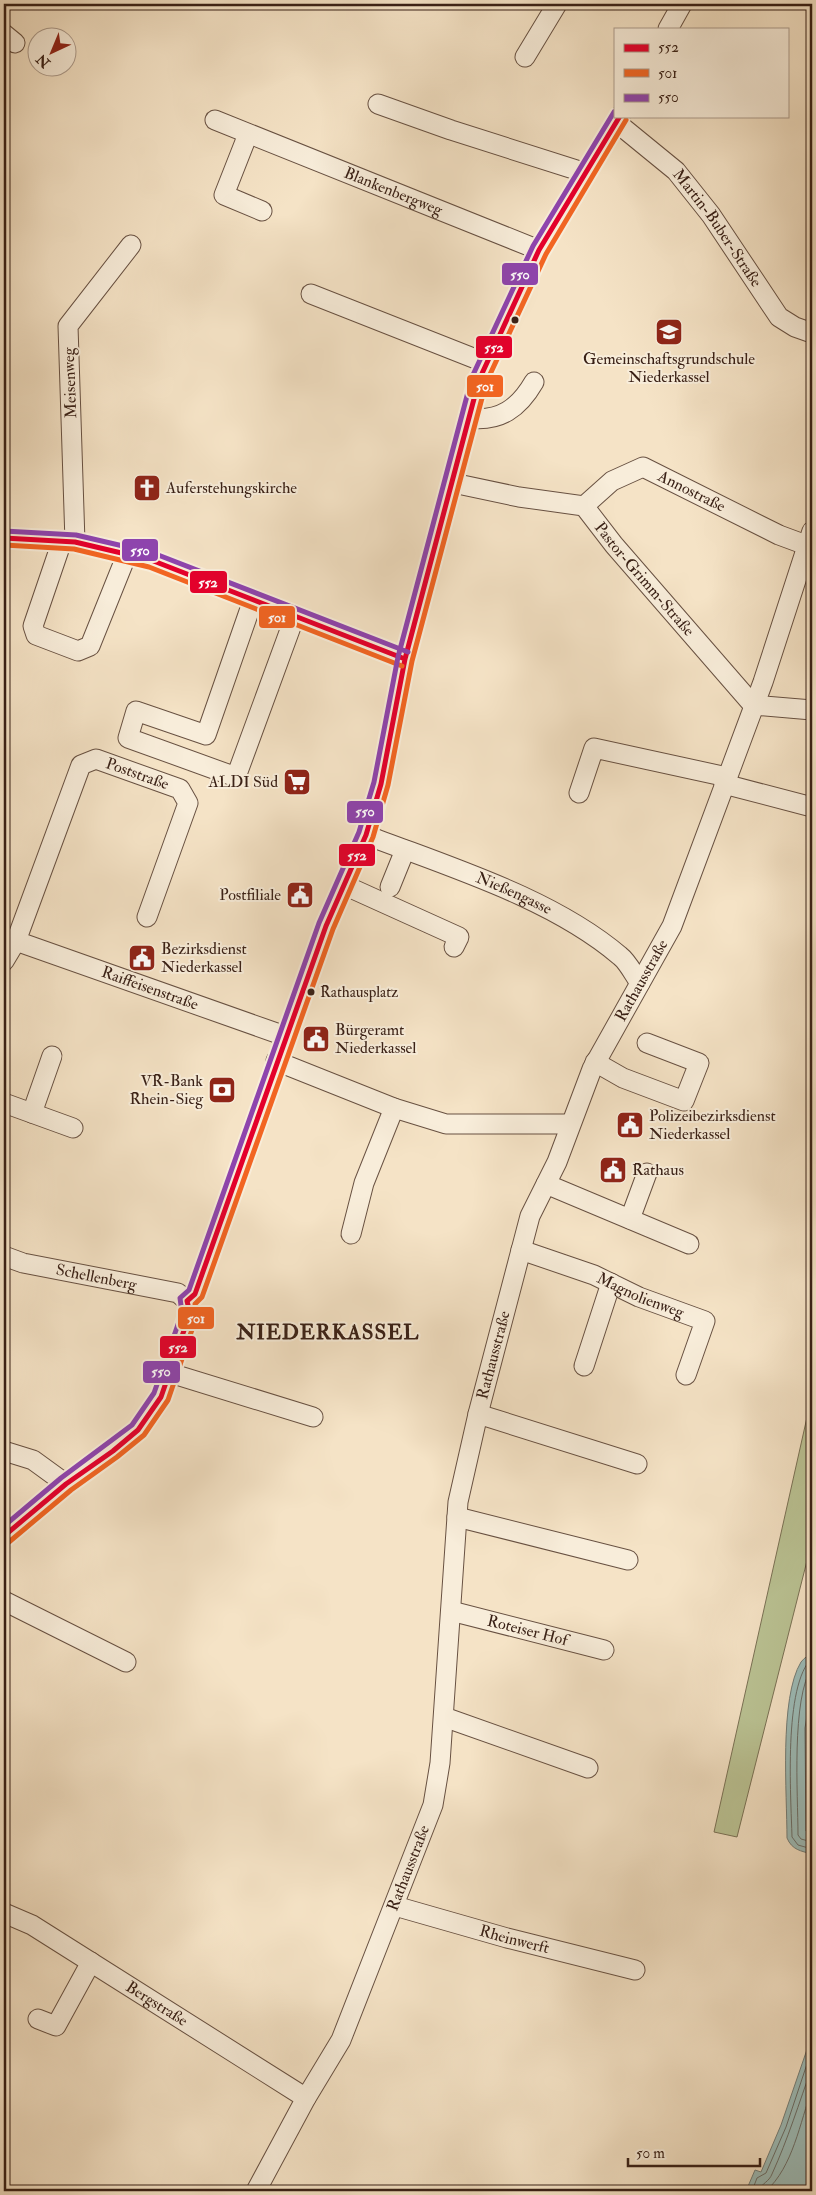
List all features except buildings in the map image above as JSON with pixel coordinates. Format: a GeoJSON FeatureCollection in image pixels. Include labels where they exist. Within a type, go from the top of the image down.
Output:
{"type":"FeatureCollection","features":[{"type":"Feature","properties":{"kind":"street"},"geometry":{"type":"LineString","coordinates":[[525,57],[557,4]]}},
{"type":"Feature","properties":{"kind":"street"},"geometry":{"type":"LineString","coordinates":[[669,28],[682,4]]}},
{"type":"Feature","properties":{"kind":"street"},"geometry":{"type":"LineString","coordinates":[[378,104],[451,130],[586,173]]}},
{"type":"Feature","properties":{"kind":"street"},"geometry":{"type":"LineString","coordinates":[[4,1536],[66,1484],[113,1451],[138,1430],[161,1397],[188,1321],[190,1307],[187,1301],[195,1294],[285,1036],[326,926],[366,835],[380,784],[405,659],[479,380],[539,250],[618,119]]}},
{"type":"Feature","properties":{"kind":"street","name":"Martin-Buber-Straße"},"geometry":{"type":"LineString","coordinates":[[618,119],[676,171],[711,215],[780,317],[795,327],[812,333]]}},
{"type":"Feature","properties":{"kind":"street","name":"Blankenbergweg"},"geometry":{"type":"LineString","coordinates":[[215,120],[539,250]]}},
{"type":"Feature","properties":{"kind":"street"},"geometry":{"type":"LineString","coordinates":[[248,134],[224,195],[262,211]]}},
{"type":"Feature","properties":{"kind":"street","name":"Meisenweg"},"geometry":{"type":"LineString","coordinates":[[68,541],[68,326],[130,245]]}},
{"type":"Feature","properties":{"kind":"street"},"geometry":{"type":"LineString","coordinates":[[311,294],[486,362]]}},
{"type":"Feature","properties":{"kind":"street"},"geometry":{"type":"LineString","coordinates":[[469,418],[496,418],[509,412],[525,398],[534,382]]}},
{"type":"Feature","properties":{"kind":"street","name":"Annostraße"},"geometry":{"type":"LineString","coordinates":[[584,506],[612,481],[643,467],[779,535],[809,538]]}},
{"type":"Feature","properties":{"kind":"street","name":"Pastor-Grimm-Straße"},"geometry":{"type":"LineString","coordinates":[[453,483],[519,497],[584,506],[614,545],[753,706]]}},
{"type":"Feature","properties":{"kind":"street"},"geometry":{"type":"LineString","coordinates":[[4,538],[68,541],[151,560],[405,659]]}},
{"type":"Feature","properties":{"kind":"street","name":"Rathausstraße"},"geometry":{"type":"LineString","coordinates":[[256,2191],[306,2098],[341,2040],[433,1805],[440,1763],[444,1716],[457,1516],[478,1414],[530,1216],[557,1162],[595,1062],[672,926],[763,682],[809,538]]}},
{"type":"Feature","properties":{"kind":"street"},"geometry":{"type":"LineString","coordinates":[[68,541],[33,626],[36,635],[78,651],[90,646],[128,554]]}},
{"type":"Feature","properties":{"kind":"street"},"geometry":{"type":"LineString","coordinates":[[253,600],[206,735],[136,711],[128,738],[236,777],[295,616]]}},
{"type":"Feature","properties":{"kind":"street"},"geometry":{"type":"LineString","coordinates":[[753,706],[812,710]]}},
{"type":"Feature","properties":{"kind":"street"},"geometry":{"type":"LineString","coordinates":[[580,793],[594,748],[726,781],[812,807]]}},
{"type":"Feature","properties":{"kind":"street","name":"Poststraße"},"geometry":{"type":"LineString","coordinates":[[4,961],[16,941],[81,765],[96,759],[180,790],[188,803],[147,917]]}},
{"type":"Feature","properties":{"kind":"street","name":"Nießengasse"},"geometry":{"type":"LineString","coordinates":[[366,835],[522,897],[571,921],[622,957],[640,983]]}},
{"type":"Feature","properties":{"kind":"street"},"geometry":{"type":"LineString","coordinates":[[390,887],[406,850]]}},
{"type":"Feature","properties":{"kind":"street"},"geometry":{"type":"LineString","coordinates":[[344,885],[459,937],[454,947]]}},
{"type":"Feature","properties":{"kind":"street","name":"Raiffeisenstraße"},"geometry":{"type":"LineString","coordinates":[[16,941],[285,1036]]}},
{"type":"Feature","properties":{"kind":"street"},"geometry":{"type":"LineString","coordinates":[[595,1062],[623,1078],[684,1101],[699,1063],[647,1043]]}},
{"type":"Feature","properties":{"kind":"street"},"geometry":{"type":"LineString","coordinates":[[32,1113],[52,1056]]}},
{"type":"Feature","properties":{"kind":"street"},"geometry":{"type":"LineString","coordinates":[[276,1061],[394,1108],[446,1124],[570,1124]]}},
{"type":"Feature","properties":{"kind":"street"},"geometry":{"type":"LineString","coordinates":[[4,1103],[73,1128]]}},
{"type":"Feature","properties":{"kind":"street"},"geometry":{"type":"LineString","coordinates":[[351,1234],[364,1183],[394,1108]]}},
{"type":"Feature","properties":{"kind":"street"},"geometry":{"type":"LineString","coordinates":[[630,1219],[647,1173]]}},
{"type":"Feature","properties":{"kind":"street"},"geometry":{"type":"LineString","coordinates":[[546,1184],[689,1244]]}},
{"type":"Feature","properties":{"kind":"street","name":"Magnolienweg"},"geometry":{"type":"LineString","coordinates":[[521,1250],[594,1275],[639,1297],[706,1321],[686,1375]]}},
{"type":"Feature","properties":{"kind":"street","name":"Schellenberg"},"geometry":{"type":"LineString","coordinates":[[4,1256],[24,1263],[167,1290],[178,1293],[187,1301]]}},
{"type":"Feature","properties":{"kind":"street"},"geometry":{"type":"LineString","coordinates":[[584,1366],[611,1283]]}},
{"type":"Feature","properties":{"kind":"street"},"geometry":{"type":"LineString","coordinates":[[170,1374],[313,1417]]}},
{"type":"Feature","properties":{"kind":"street","name":"Rathausstraße"},"geometry":{"type":"LineString","coordinates":[[478,1414],[637,1464]]}},
{"type":"Feature","properties":{"kind":"street"},"geometry":{"type":"LineString","coordinates":[[4,1451],[33,1460],[66,1484]]}},
{"type":"Feature","properties":{"kind":"street"},"geometry":{"type":"LineString","coordinates":[[457,1516],[628,1560]]}},
{"type":"Feature","properties":{"kind":"street"},"geometry":{"type":"LineString","coordinates":[[4,1601],[126,1662]]}},
{"type":"Feature","properties":{"kind":"street","name":"Roteiser Hof"},"geometry":{"type":"LineString","coordinates":[[451,1611],[604,1650]]}},
{"type":"Feature","properties":{"kind":"street"},"geometry":{"type":"LineString","coordinates":[[444,1716],[588,1768]]}},
{"type":"Feature","properties":{"kind":"street","name":"Rheinwerft"},"geometry":{"type":"LineString","coordinates":[[395,1906],[507,1938],[636,1970]]}},
{"type":"Feature","properties":{"kind":"street","name":"Bergstraße"},"geometry":{"type":"LineString","coordinates":[[4,1913],[32,1925],[306,2098]]}},
{"type":"Feature","properties":{"kind":"street"},"geometry":{"type":"LineString","coordinates":[[38,2019],[56,2026],[91,1962]]}},
{"type":"Feature","properties":{"kind":"green space"},"geometry":{"type":"Polygon","coordinates":[[[812,1395],[812,1541],[737,1837],[714,1832],[812,1395]]]}},
{"type":"Feature","properties":{"kind":"water"},"geometry":{"type":"Polygon","coordinates":[[[812,1652],[812,1854],[794,1848],[787,1838],[786,1747],[787,1722],[794,1678],[801,1662],[812,1652]]]}},
{"type":"Feature","properties":{"kind":"water"},"geometry":{"type":"Polygon","coordinates":[[[812,2035],[812,2191],[746,2191],[755,2170],[761,2172],[781,2125],[812,2035]]]}},
{"type":"Feature","properties":{"kind":"transit line","name":"550"},"geometry":{"type":"LineString","coordinates":[[4,1526],[61,1478],[132,1425],[154,1393],[182,1313],[180,1298],[189,1290],[319,923],[359,832],[374,782],[398,657],[472,377],[533,246],[614,112]]}},
{"type":"Feature","properties":{"kind":"transit line","name":"552"},"geometry":{"type":"LineString","coordinates":[[4,1536],[66,1484],[113,1451],[138,1430],[161,1397],[190,1313],[187,1301],[195,1294],[326,926],[366,835],[381,784],[405,659],[479,380],[539,250],[619,118]]}},
{"type":"Feature","properties":{"kind":"transit line","name":"501"},"geometry":{"type":"LineString","coordinates":[[9,1542],[71,1490],[144,1435],[168,1400],[197,1315],[195,1304],[202,1297],[333,929],[373,837],[388,785],[412,661],[486,383],[546,254],[626,120]]}},
{"type":"Feature","properties":{"kind":"transit line","name":"550"},"geometry":{"type":"LineString","coordinates":[[4,531],[76,535],[153,553],[408,652]]}},
{"type":"Feature","properties":{"kind":"transit line","name":"552"},"geometry":{"type":"LineString","coordinates":[[4,538],[75,542],[151,560],[405,659]]}},
{"type":"Feature","properties":{"kind":"transit line","name":"501"},"geometry":{"type":"LineString","coordinates":[[4,545],[74,549],[149,567],[402,666]]}},
{"type":"Feature","properties":{"kind":"place","name":"Gemeinschaftsgrundschule Niederkassel"},"geometry":{"type":"Point","coordinates":[669,332]}},
{"type":"Feature","properties":{"kind":"place","name":"Auferstehungskirche"},"geometry":{"type":"Point","coordinates":[147,488]}},
{"type":"Feature","properties":{"kind":"place","name":"ALDI Süd"},"geometry":{"type":"Point","coordinates":[297,782]}},
{"type":"Feature","properties":{"kind":"place","name":"Postfiliale"},"geometry":{"type":"Point","coordinates":[300,895]}},
{"type":"Feature","properties":{"kind":"place","name":"Bezirksdienst Niederkassel"},"geometry":{"type":"Point","coordinates":[142,958]}},
{"type":"Feature","properties":{"kind":"place","name":"Rathausplatz"},"geometry":{"type":"Point","coordinates":[311,992]}},
{"type":"Feature","properties":{"kind":"place","name":"Bürgeramt Niederkassel"},"geometry":{"type":"Point","coordinates":[316,1039]}},
{"type":"Feature","properties":{"kind":"place","name":"VR-Bank Rhein-Sieg"},"geometry":{"type":"Point","coordinates":[222,1090]}},
{"type":"Feature","properties":{"kind":"place","name":"Polizeibezirksdienst Niederkassel"},"geometry":{"type":"Point","coordinates":[630,1125]}},
{"type":"Feature","properties":{"kind":"place","name":"Rathaus"},"geometry":{"type":"Point","coordinates":[613,1170]}},
{"type":"Feature","properties":{"kind":"district","name":"NIEDERKASSEL"},"geometry":{"type":"Point","coordinates":[328,1332]}}]}
